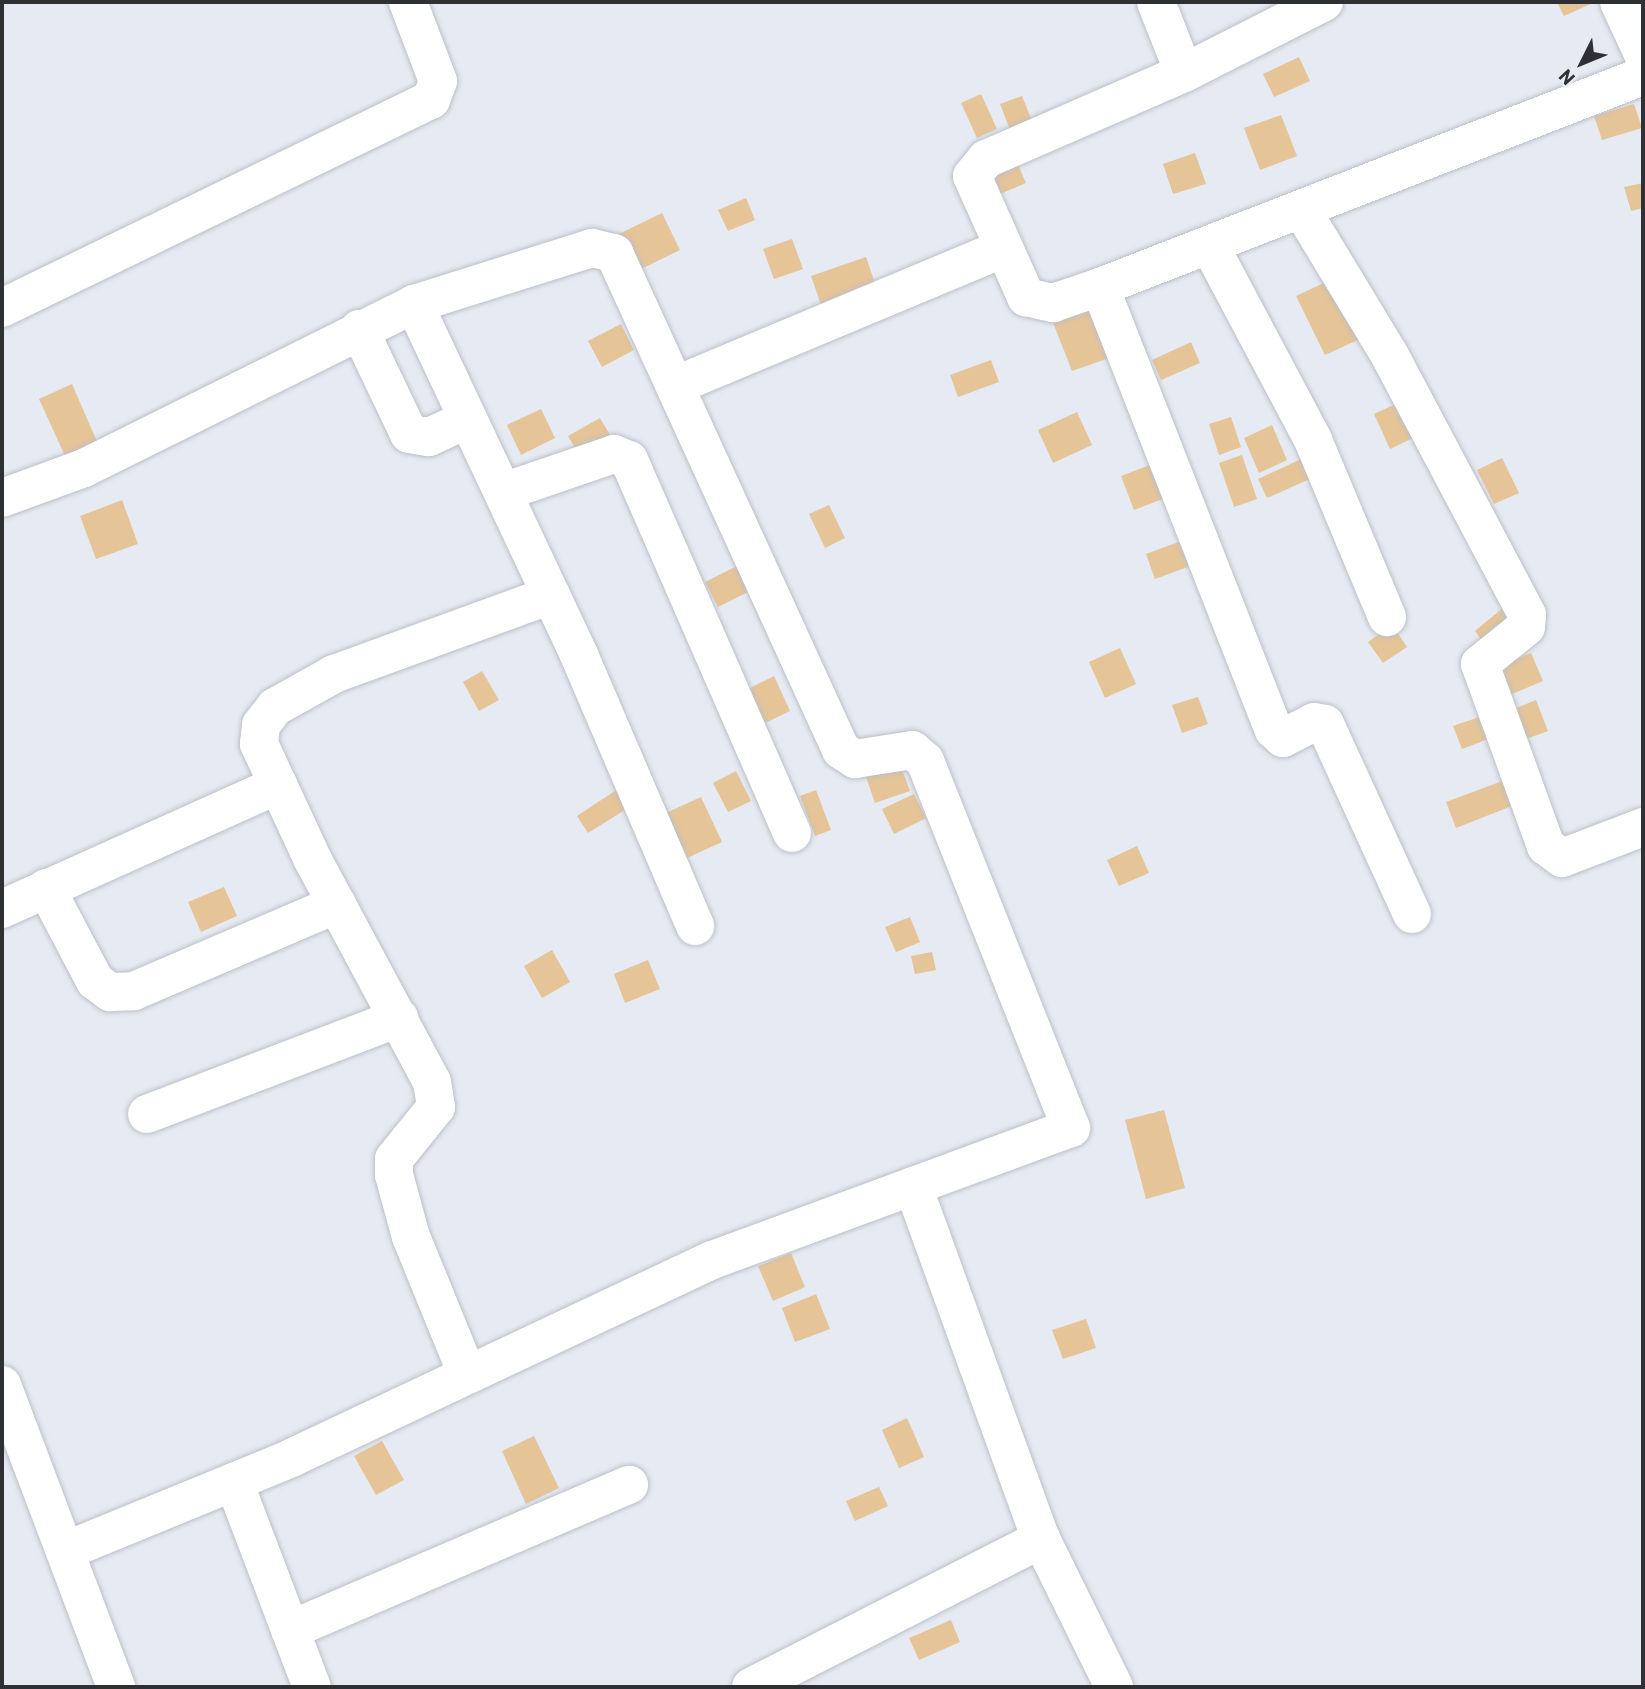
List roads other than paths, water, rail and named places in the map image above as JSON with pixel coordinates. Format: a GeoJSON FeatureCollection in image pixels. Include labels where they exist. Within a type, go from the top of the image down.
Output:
{"type":"FeatureCollection","features":[{"type":"Feature","properties":{"kind":"street"},"geometry":{"type":"LineString","coordinates":[[2,308],[431,100],[438,81],[408,2]]}},
{"type":"Feature","properties":{"kind":"street"},"geometry":{"type":"LineString","coordinates":[[1156,2],[1184,74]]}},
{"type":"Feature","properties":{"kind":"street"},"geometry":{"type":"LineString","coordinates":[[1324,2],[1184,74],[975,168],[974,187],[1026,297],[1040,305],[1100,287],[1303,212],[1643,76]]}},
{"type":"Feature","properties":{"kind":"street"},"geometry":{"type":"LineString","coordinates":[[1619,2],[1643,54]]}},
{"type":"Feature","properties":{"kind":"street"},"geometry":{"type":"LineString","coordinates":[[1303,212],[1390,354],[1527,615],[1526,627],[1480,664],[1546,846],[1562,858],[1643,827]]}},
{"type":"Feature","properties":{"kind":"street"},"geometry":{"type":"LineString","coordinates":[[1210,246],[1313,440],[1387,617]]}},
{"type":"Feature","properties":{"kind":"street"},"geometry":{"type":"LineString","coordinates":[[2,498],[84,468],[414,304],[604,248],[621,261],[679,384],[845,756],[912,750],[925,761],[1070,1121],[1063,1136],[914,1186],[712,1260],[234,1482],[65,1551]]}},
{"type":"Feature","properties":{"kind":"street"},"geometry":{"type":"LineString","coordinates":[[679,384],[1002,249]]}},
{"type":"Feature","properties":{"kind":"street"},"geometry":{"type":"LineString","coordinates":[[1100,287],[1277,735],[1325,724],[1412,914]]}},
{"type":"Feature","properties":{"kind":"street"},"geometry":{"type":"LineString","coordinates":[[414,304],[551,595],[695,926]]}},
{"type":"Feature","properties":{"kind":"street"},"geometry":{"type":"LineString","coordinates":[[359,329],[409,434],[429,438],[468,419]]}},
{"type":"Feature","properties":{"kind":"street"},"geometry":{"type":"LineString","coordinates":[[503,492],[614,454],[629,460],[792,833]]}},
{"type":"Feature","properties":{"kind":"street"},"geometry":{"type":"LineString","coordinates":[[467,1374],[411,1237],[394,1175],[394,1159],[436,1107],[432,1082],[337,904],[259,744],[261,726],[275,707],[334,674],[551,595]]}},
{"type":"Feature","properties":{"kind":"street"},"geometry":{"type":"LineString","coordinates":[[2,909],[278,785]]}},
{"type":"Feature","properties":{"kind":"street"},"geometry":{"type":"LineString","coordinates":[[46,888],[94,981],[110,992],[134,991],[337,904]]}},
{"type":"Feature","properties":{"kind":"street"},"geometry":{"type":"LineString","coordinates":[[147,1114],[399,1018]]}},
{"type":"Feature","properties":{"kind":"street"},"geometry":{"type":"LineString","coordinates":[[914,1186],[1041,1539],[1114,1687]]}},
{"type":"Feature","properties":{"kind":"street"},"geometry":{"type":"LineString","coordinates":[[2,1385],[116,1687]]}},
{"type":"Feature","properties":{"kind":"street"},"geometry":{"type":"LineString","coordinates":[[234,1482],[312,1687]]}},
{"type":"Feature","properties":{"kind":"street"},"geometry":{"type":"LineString","coordinates":[[290,1630],[629,1485]]}},
{"type":"Feature","properties":{"kind":"street"},"geometry":{"type":"LineString","coordinates":[[751,1687],[1041,1539]]}}]}
